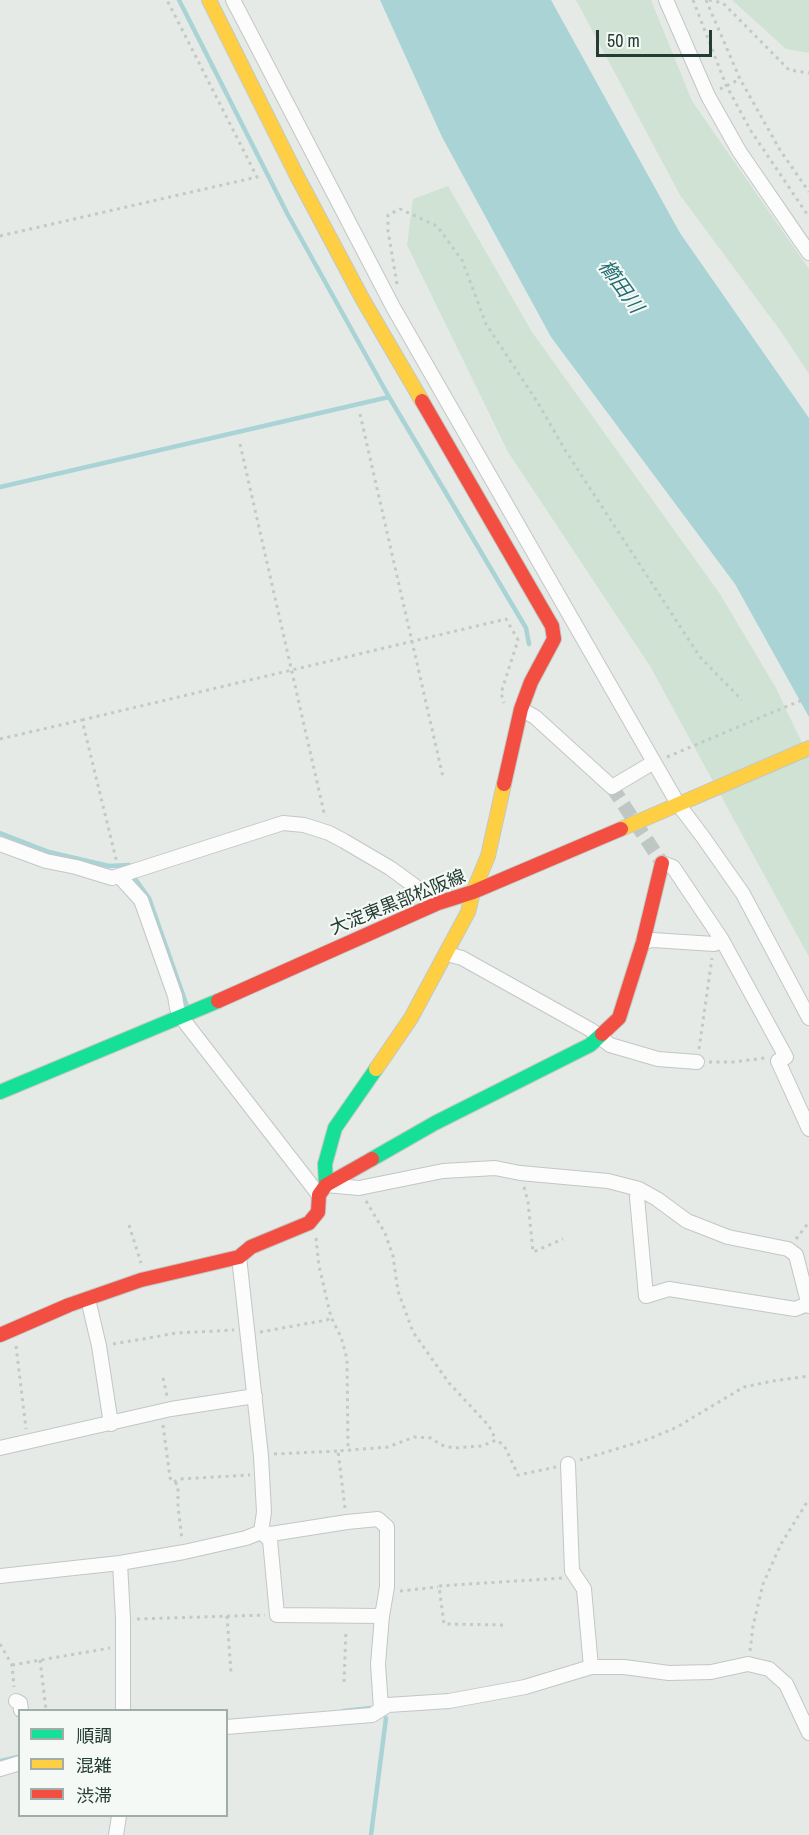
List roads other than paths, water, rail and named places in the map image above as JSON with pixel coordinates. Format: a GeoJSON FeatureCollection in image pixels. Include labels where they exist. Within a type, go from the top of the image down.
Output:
{"type":"FeatureCollection","features":[{"type":"Feature","properties":{"kind":"street"},"geometry":{"type":"LineString","coordinates":[[7,1332],[69,1305],[141,1280],[239,1257],[251,1247],[309,1223],[318,1212],[325,1164],[335,1128],[411,1018],[468,912],[472,892],[488,856],[521,709],[531,682],[554,639],[552,626],[363,300],[297,176],[209,0]]}},
{"type":"Feature","properties":{"kind":"street"},"geometry":{"type":"LineString","coordinates":[[233,0],[393,307],[682,802],[703,837],[743,894],[809,1018]]}},
{"type":"Feature","properties":{"kind":"street"},"geometry":{"type":"LineString","coordinates":[[666,0],[708,96],[739,151],[809,253]]}},
{"type":"Feature","properties":{"kind":"street"},"geometry":{"type":"LineString","coordinates":[[521,709],[535,717],[612,787],[659,761]]}},
{"type":"Feature","properties":{"kind":"street","name":"大淀東黒部松阪線"},"geometry":{"type":"LineString","coordinates":[[0,1092],[186,1014],[438,903],[472,892],[809,748]]}},
{"type":"Feature","properties":{"kind":"street"},"geometry":{"type":"LineString","coordinates":[[0,844],[46,861],[112,878],[283,823],[304,825],[329,833],[390,868],[438,903]]}},
{"type":"Feature","properties":{"kind":"street"},"geometry":{"type":"LineString","coordinates":[[323,1190],[435,1124],[590,1045],[619,1018],[643,942],[662,863],[673,867],[786,1057],[778,1061],[809,1129]]}},
{"type":"Feature","properties":{"kind":"street"},"geometry":{"type":"LineString","coordinates":[[120,877],[141,900],[176,996],[177,1008],[186,1014],[323,1190]]}},
{"type":"Feature","properties":{"kind":"street"},"geometry":{"type":"LineString","coordinates":[[643,942],[653,940],[718,942]]}},
{"type":"Feature","properties":{"kind":"street"},"geometry":{"type":"LineString","coordinates":[[447,954],[462,958],[591,1030],[610,1045],[658,1059],[697,1062]]}},
{"type":"Feature","properties":{"kind":"street"},"geometry":{"type":"LineString","coordinates":[[323,1190],[359,1188],[443,1171],[495,1168],[520,1173],[608,1180],[639,1189],[687,1221],[728,1237],[788,1249],[796,1256],[809,1305],[795,1309],[669,1289],[646,1296],[637,1197],[639,1189]]}},
{"type":"Feature","properties":{"kind":"street"},"geometry":{"type":"LineString","coordinates":[[239,1257],[261,1455],[264,1512],[261,1532]]}},
{"type":"Feature","properties":{"kind":"street"},"geometry":{"type":"LineString","coordinates":[[88,1299],[99,1346],[111,1424]]}},
{"type":"Feature","properties":{"kind":"street"},"geometry":{"type":"LineString","coordinates":[[0,1448],[161,1412],[255,1396]]}},
{"type":"Feature","properties":{"kind":"street"},"geometry":{"type":"LineString","coordinates":[[568,1464],[572,1571],[584,1588],[591,1667]]}},
{"type":"Feature","properties":{"kind":"street"},"geometry":{"type":"LineString","coordinates":[[0,1574],[120,1563],[184,1552],[246,1538],[261,1532],[271,1534],[378,1519],[387,1527],[387,1587],[378,1664],[381,1709]]}},
{"type":"Feature","properties":{"kind":"street"},"geometry":{"type":"LineString","coordinates":[[261,1532],[270,1540],[277,1615],[382,1616]]}},
{"type":"Feature","properties":{"kind":"street"},"geometry":{"type":"LineString","coordinates":[[120,1563],[123,1619],[123,1709]]}},
{"type":"Feature","properties":{"kind":"street"},"geometry":{"type":"LineString","coordinates":[[228,1727],[372,1715],[388,1705],[449,1701],[525,1687],[591,1667],[624,1667],[669,1674],[711,1672],[748,1664],[769,1669],[786,1684],[809,1733]]}},
{"type":"Feature","properties":{"kind":"street"},"geometry":{"type":"LineString","coordinates":[[0,1769],[18,1764]]}},
{"type":"Feature","properties":{"kind":"street"},"geometry":{"type":"LineString","coordinates":[[116,1835],[118,1817]]}},
{"type":"Feature","properties":{"kind":"water","name":"櫛田川"},"geometry":{"type":"Polygon","coordinates":[[[380,0],[551,0],[680,233],[809,418],[809,717],[735,584],[551,337],[442,137],[380,0]]]}},
{"type":"Feature","properties":{"kind":"waterway"},"geometry":{"type":"LineString","coordinates":[[179,0],[288,215],[389,397],[526,628],[529,644]]}},
{"type":"Feature","properties":{"kind":"waterway"},"geometry":{"type":"LineString","coordinates":[[0,487],[389,397]]}},
{"type":"Feature","properties":{"kind":"waterway"},"geometry":{"type":"LineString","coordinates":[[0,833],[49,852],[109,866],[129,865],[130,867]]}},
{"type":"Feature","properties":{"kind":"waterway"},"geometry":{"type":"LineString","coordinates":[[136,880],[149,898],[188,1009]]}},
{"type":"Feature","properties":{"kind":"waterway"},"geometry":{"type":"LineString","coordinates":[[343,1711],[371,1708]]}},
{"type":"Feature","properties":{"kind":"waterway"},"geometry":{"type":"LineString","coordinates":[[371,1835],[386,1718]]}},
{"type":"Feature","properties":{"kind":"waterway"},"geometry":{"type":"LineString","coordinates":[[0,1761],[18,1757]]}},
{"type":"Feature","properties":{"kind":"tunnel"},"geometry":{"type":"LineString","coordinates":[[612,787],[662,863]]}}]}
